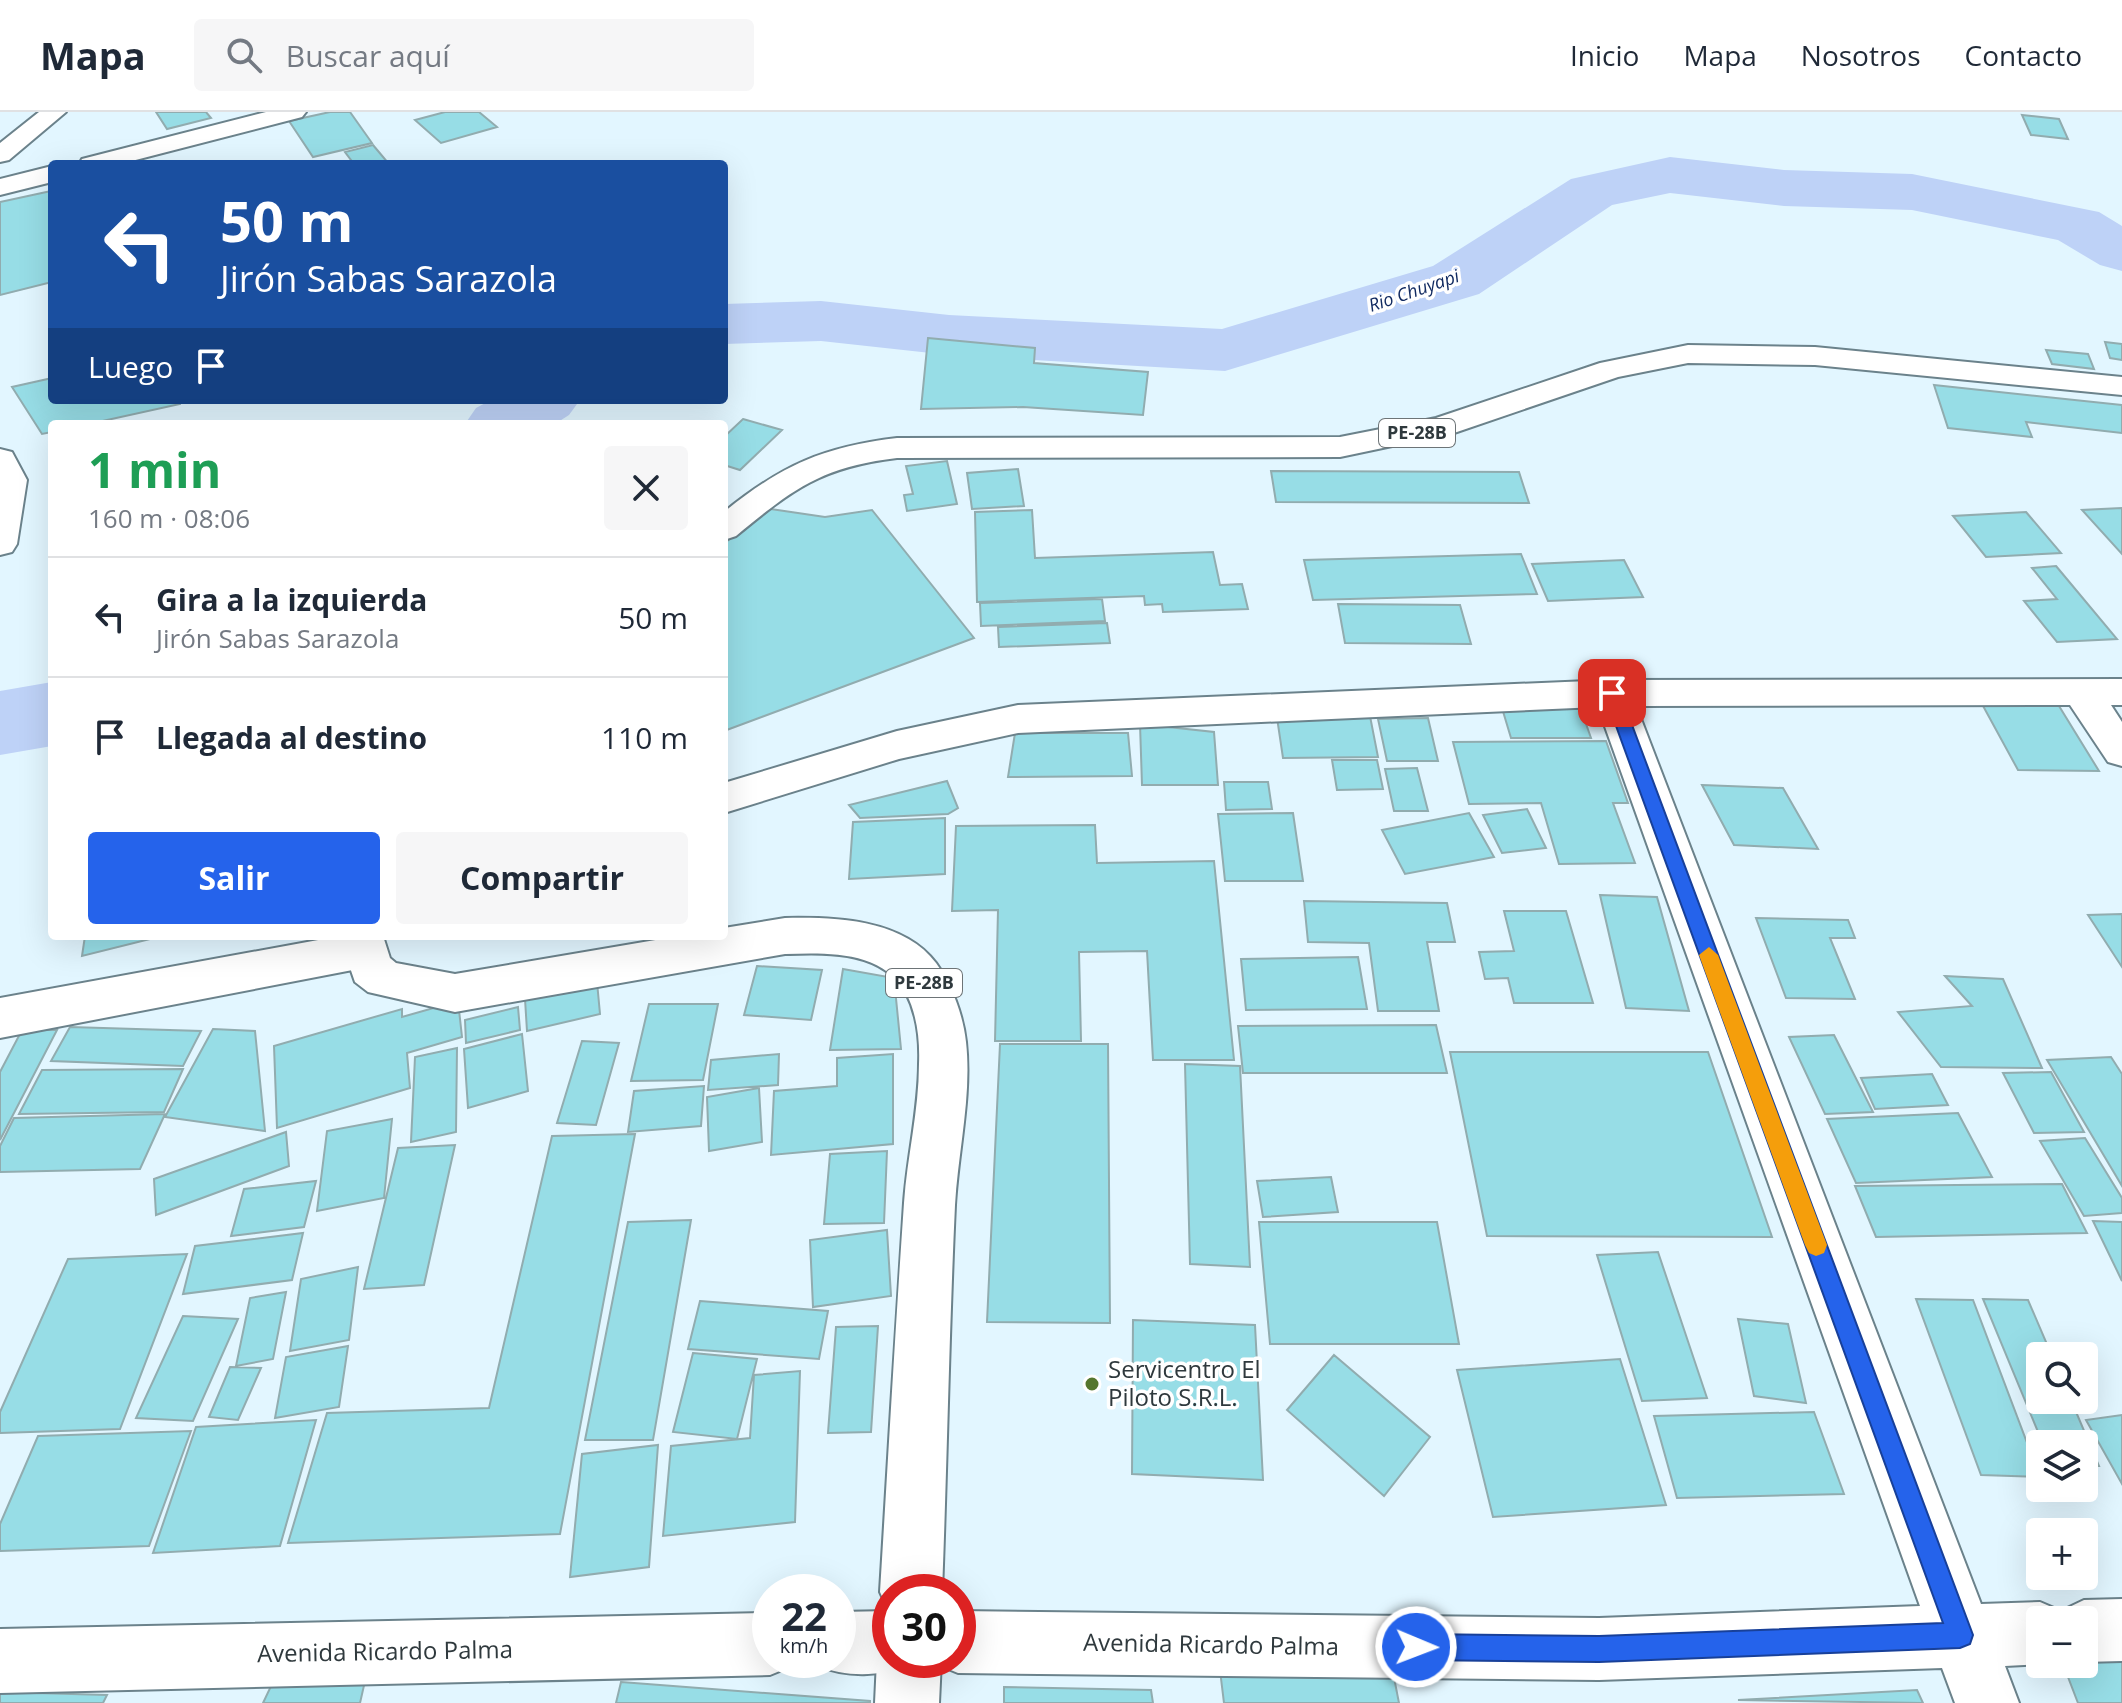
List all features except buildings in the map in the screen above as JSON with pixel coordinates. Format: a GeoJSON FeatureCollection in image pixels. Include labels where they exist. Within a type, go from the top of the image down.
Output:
{"type":"FeatureCollection","features":[{"type":"Feature","properties":{"kind":"main road"},"geometry":{"type":"LineString","coordinates":[[0,155],[54,112]]}},
{"type":"Feature","properties":{"kind":"main road"},"geometry":{"type":"LineString","coordinates":[[107,160],[294,112]]}},
{"type":"Feature","properties":{"kind":"main road"},"geometry":{"type":"LineString","coordinates":[[0,187],[48,175]]}},
{"type":"Feature","properties":{"kind":"main road","name":"PE-28B"},"geometry":{"type":"LineString","coordinates":[[728,526],[781,482],[819,460],[854,452],[913,448],[1340,447],[1443,426],[1611,369],[1688,354],[1815,356],[2122,386]]}},
{"type":"Feature","properties":{"kind":"main road"},"geometry":{"type":"LineString","coordinates":[[0,544],[5,469]]}},
{"type":"Feature","properties":{"kind":"main road"},"geometry":{"type":"LineString","coordinates":[[728,797],[897,745],[1018,719],[1612,693],[2122,692]]}},
{"type":"Feature","properties":{"kind":"main road"},"geometry":{"type":"LineString","coordinates":[[1612,693],[1987,1703]]}},
{"type":"Feature","properties":{"kind":"main road"},"geometry":{"type":"LineString","coordinates":[[2082,693],[2122,752]]}},
{"type":"Feature","properties":{"kind":"main road","name":"PE-28B"},"geometry":{"type":"LineString","coordinates":[[362,943],[371,969],[384,979],[455,993],[785,936],[831,935],[873,944],[901,956],[918,974],[932,997],[943,1049],[931,1191],[912,1574]]}},
{"type":"Feature","properties":{"kind":"main road"},"geometry":{"type":"LineString","coordinates":[[0,1018],[362,943]]}},
{"type":"Feature","properties":{"kind":"main road"},"geometry":{"type":"LineString","coordinates":[[2098,1631],[2122,1630]]}},
{"type":"Feature","properties":{"kind":"main road","name":"Avenida Ricardo Palma"},"geometry":{"type":"LineString","coordinates":[[976,1642],[1599,1649],[2026,1633]]}},
{"type":"Feature","properties":{"kind":"main road","name":"Avenida Ricardo Palma"},"geometry":{"type":"LineString","coordinates":[[0,1661],[752,1644]]}},
{"type":"Feature","properties":{"kind":"main road"},"geometry":{"type":"LineString","coordinates":[[907,1703],[908,1678]]}},
{"type":"Feature","properties":{"kind":"waterway","name":"Rio Chuyapi"},"geometry":{"type":"LineString","coordinates":[[728,324],[821,321],[949,335],[1225,350],[1456,280],[1592,192],[1670,175],[1784,188],[1912,192],[2077,225],[2122,252]]}},
{"type":"Feature","properties":{"kind":"waterway","name":"Rio Chuyapi"},"geometry":{"type":"LineString","coordinates":[[509,420],[537,404]]}},
{"type":"Feature","properties":{"kind":"waterway","name":"Rio Chuyapi"},"geometry":{"type":"LineString","coordinates":[[0,723],[48,715]]}},
{"type":"Feature","properties":{"kind":"slow traffic"},"geometry":{"type":"LineString","coordinates":[[1709,955],[1816,1245]]}},
{"type":"Feature","properties":{"kind":"place","name":"Servicentro El Piloto S.R.L."},"geometry":{"type":"Point","coordinates":[1092,1384]}},
{"type":"Feature","properties":{"kind":"route"},"geometry":{"type":"LineString","coordinates":[[1416,1647],[1599,1649],[1960,1635],[1612,693]]}}]}
